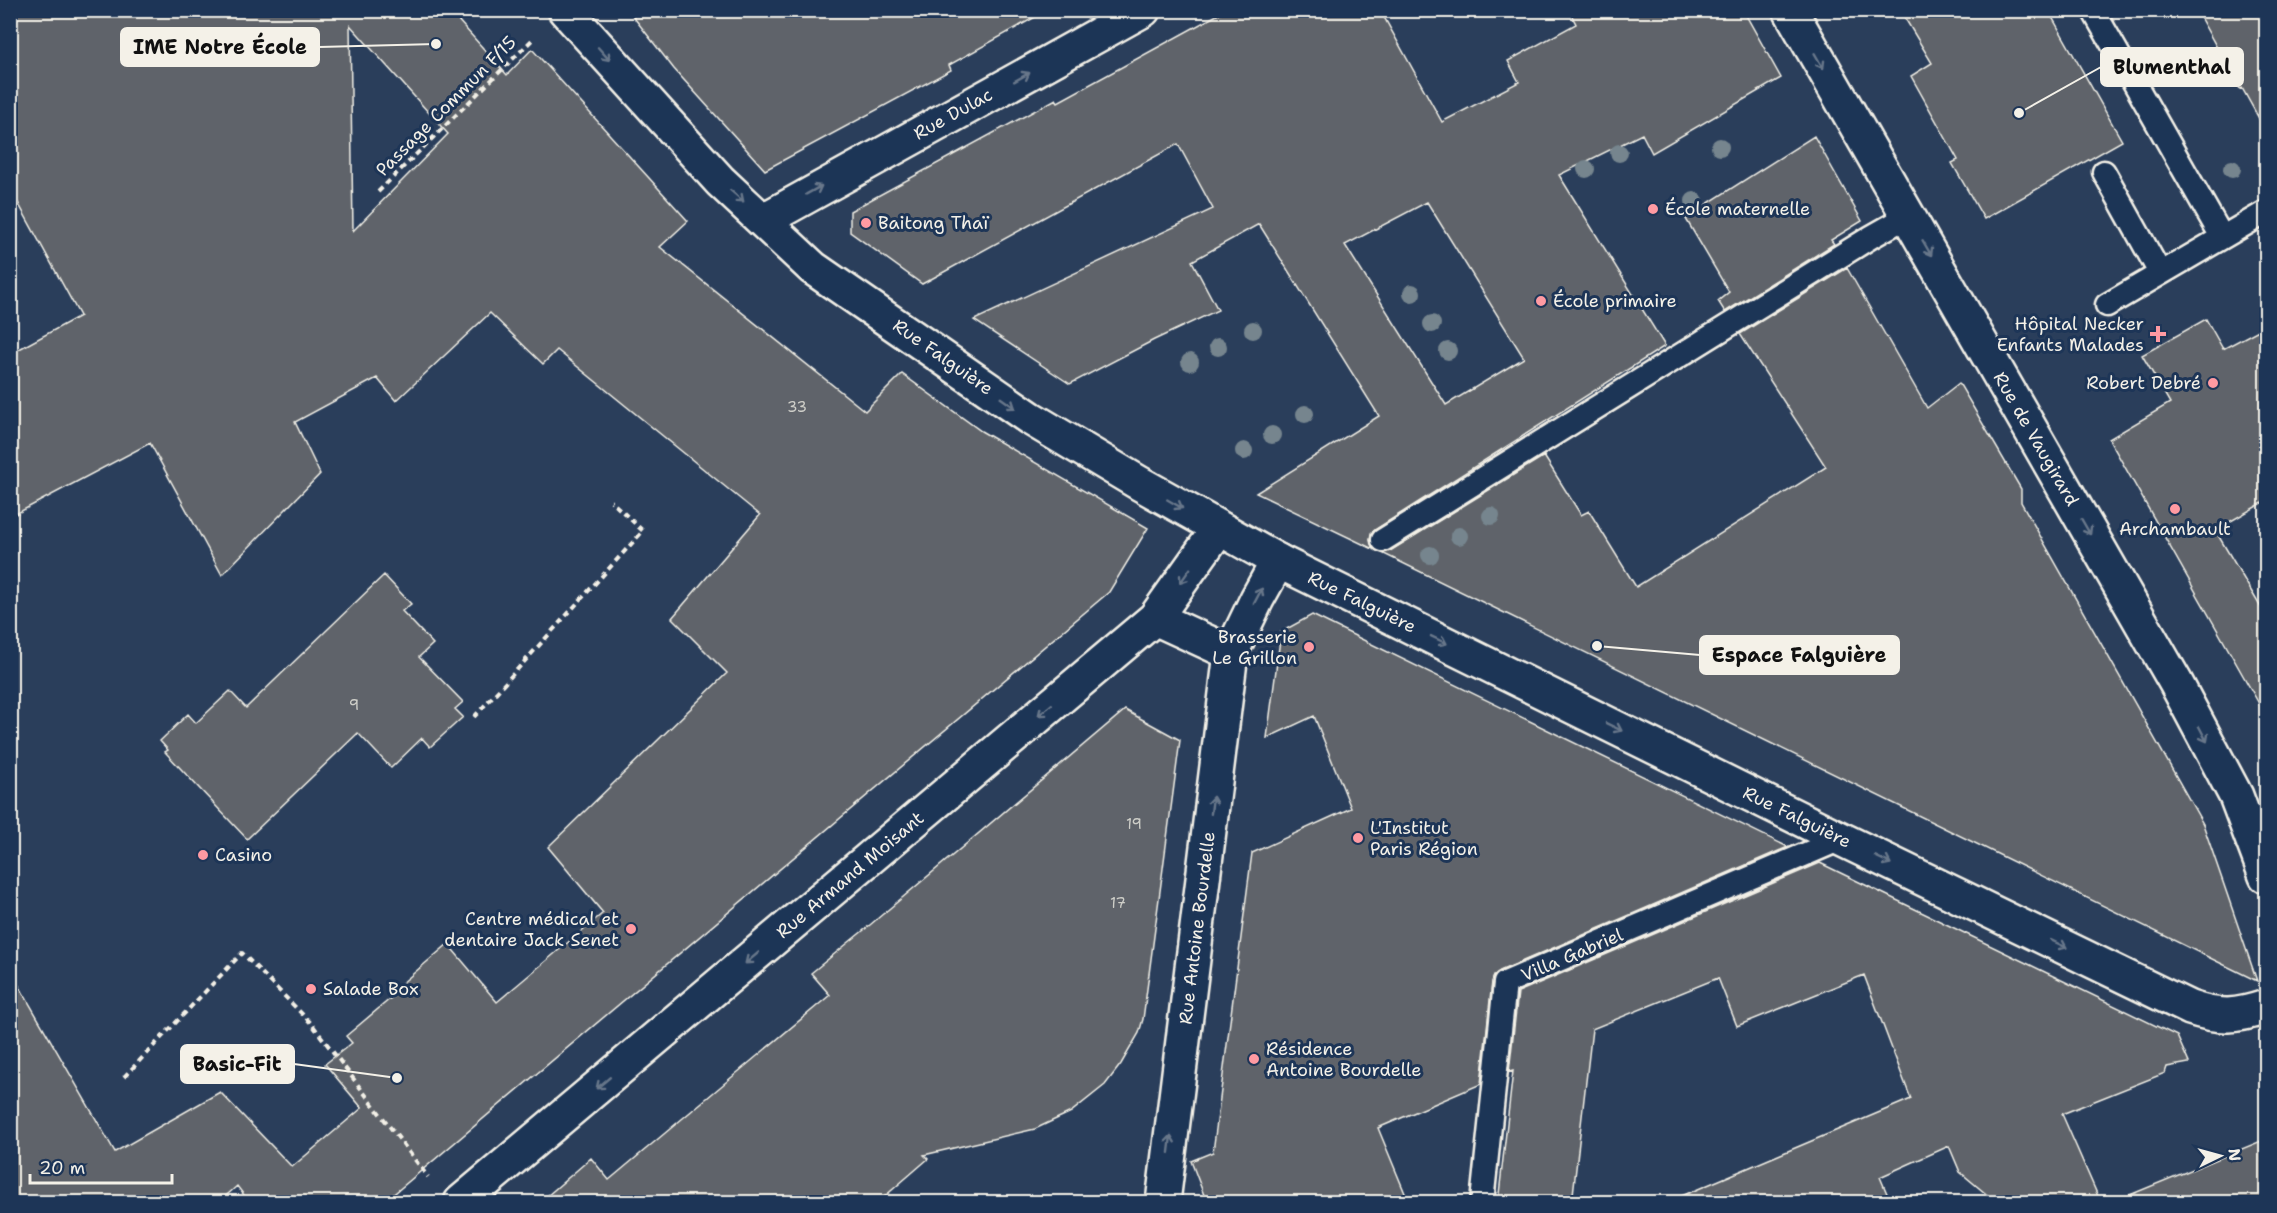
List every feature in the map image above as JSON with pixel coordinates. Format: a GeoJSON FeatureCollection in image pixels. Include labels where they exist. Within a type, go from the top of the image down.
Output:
{"type":"FeatureCollection","features":[{"type":"Feature","properties":{"kind":"street","name":"Rue Falguière"},"geometry":{"type":"LineString","coordinates":[[565,10],[720,181],[813,268],[1030,418],[1278,561],[1841,839],[2190,1008],[2226,1017],[2266,1007]]}},
{"type":"Feature","properties":{"kind":"street","name":"Rue Dulac"},"geometry":{"type":"LineString","coordinates":[[764,220],[1143,10]]}},
{"type":"Feature","properties":{"kind":"street","name":"Rue de Vaugirard"},"geometry":{"type":"LineString","coordinates":[[1790,10],[2192,714],[2236,795],[2266,876]]}},
{"type":"Feature","properties":{"kind":"street","name":"Rue Armand Moisant"},"geometry":{"type":"LineString","coordinates":[[461,1203],[1155,618],[1219,528]]}},
{"type":"Feature","properties":{"kind":"street","name":"Rue Antoine Bourdelle"},"geometry":{"type":"LineString","coordinates":[[1163,1203],[1231,653],[1278,561]]}},
{"type":"Feature","properties":{"kind":"street"},"geometry":{"type":"LineString","coordinates":[[1155,618],[1231,653]]}},
{"type":"Feature","properties":{"kind":"lane"},"geometry":{"type":"LineString","coordinates":[[2093,10],[2222,237]]}},
{"type":"Feature","properties":{"kind":"lane"},"geometry":{"type":"LineString","coordinates":[[2104,172],[2160,273]]}},
{"type":"Feature","properties":{"kind":"lane"},"geometry":{"type":"LineString","coordinates":[[2107,305],[2266,212]]}},
{"type":"Feature","properties":{"kind":"lane"},"geometry":{"type":"LineString","coordinates":[[1383,540],[1850,249],[1908,216]]}},
{"type":"Feature","properties":{"kind":"lane","name":"Villa Gabriel"},"geometry":{"type":"LineString","coordinates":[[1482,1203],[1506,983],[1841,839]]}},
{"type":"Feature","properties":{"kind":"path","name":"Passage Commun F/15"},"geometry":{"type":"LineString","coordinates":[[378,192],[533,39]]}},
{"type":"Feature","properties":{"kind":"path"},"geometry":{"type":"LineString","coordinates":[[474,717],[643,531],[611,501]]}},
{"type":"Feature","properties":{"kind":"path"},"geometry":{"type":"LineString","coordinates":[[124,1077],[242,953],[311,1023],[428,1178]]}},
{"type":"Feature","properties":{"kind":"building"},"geometry":{"type":"Polygon","coordinates":[[[10,10],[449,10],[507,75],[532,49],[688,221],[660,247],[865,411],[902,374],[981,431],[1148,528],[1109,592],[383,1203],[250,1203],[237,1186],[218,1203],[10,1203],[10,970],[115,1152],[220,1092],[292,1167],[362,1108],[325,1064],[352,1043],[346,1036],[397,993],[394,990],[448,944],[497,1002],[603,913],[548,847],[727,673],[672,618],[760,515],[557,350],[543,364],[490,313],[396,401],[377,378],[295,422],[320,474],[222,575],[150,443],[10,517],[10,354],[80,316],[10,188],[10,10]],[[350,25],[353,231],[448,134],[350,25]]]}},
{"type":"Feature","properties":{"kind":"building"},"geometry":{"type":"Polygon","coordinates":[[[628,10],[1048,10],[949,65],[951,70],[765,170],[674,69],[628,10]]]}},
{"type":"Feature","properties":{"kind":"building"},"geometry":{"type":"Polygon","coordinates":[[[1226,10],[1384,10],[1384,17],[1442,122],[1519,82],[1508,61],[1576,24],[1569,10],[1743,10],[1781,78],[1652,153],[1642,134],[1559,175],[1665,346],[1376,529],[1371,533],[1370,540],[1373,549],[1256,493],[1379,416],[1259,224],[1192,261],[1218,310],[1070,384],[974,320],[1213,209],[1178,144],[922,284],[850,232],[850,211],[1056,99],[1058,102],[1226,10]],[[1427,202],[1345,245],[1446,405],[1524,358],[1427,202]]]}},
{"type":"Feature","properties":{"kind":"building"},"geometry":{"type":"Polygon","coordinates":[[[1900,10],[2048,10],[2122,141],[1984,219],[1952,163],[1958,160],[1911,76],[1932,63],[1900,10]]]}},
{"type":"Feature","properties":{"kind":"building"},"geometry":{"type":"Polygon","coordinates":[[[2196,10],[2266,10],[2266,131],[2242,88],[2240,89],[2196,10]]]}},
{"type":"Feature","properties":{"kind":"building"},"geometry":{"type":"Polygon","coordinates":[[[1814,136],[1862,221],[1831,240],[1834,244],[1725,312],[1718,301],[1729,292],[1686,219],[1814,136]]]}},
{"type":"Feature","properties":{"kind":"building"},"geometry":{"type":"Polygon","coordinates":[[[1847,268],[1927,408],[1959,383],[2021,489],[2021,502],[2203,824],[2257,981],[1382,553],[1390,551],[1544,456],[1581,515],[1589,511],[1636,587],[1826,467],[1740,334],[1847,268]]]}},
{"type":"Feature","properties":{"kind":"building"},"geometry":{"type":"Polygon","coordinates":[[[2206,319],[2223,349],[2266,326],[2266,501],[2215,530],[2266,616],[2266,716],[2109,439],[2170,403],[2142,355],[2206,319]]]}},
{"type":"Feature","properties":{"kind":"building"},"geometry":{"type":"Polygon","coordinates":[[[384,575],[411,604],[402,611],[433,644],[419,657],[463,702],[455,709],[463,717],[430,747],[422,738],[391,768],[358,733],[247,839],[165,752],[168,750],[160,741],[188,714],[196,723],[230,691],[246,708],[384,575]]]}},
{"type":"Feature","properties":{"kind":"building"},"geometry":{"type":"Polygon","coordinates":[[[1312,615],[1788,847],[1495,975],[1492,982],[1481,1084],[1378,1128],[1409,1203],[1207,1203],[1191,1161],[1213,1152],[1252,853],[1351,808],[1314,716],[1267,738],[1281,632],[1312,615]]]}},
{"type":"Feature","properties":{"kind":"building"},"geometry":{"type":"Polygon","coordinates":[[[1125,710],[1180,740],[1143,1019],[1139,1033],[1121,1064],[1105,1085],[1071,1112],[1035,1129],[924,1155],[928,1159],[877,1203],[539,1203],[591,1158],[609,1180],[830,995],[811,973],[1125,710]]]}},
{"type":"Feature","properties":{"kind":"building"},"geometry":{"type":"Polygon","coordinates":[[[1820,863],[2177,1036],[2189,1063],[2167,1067],[2165,1073],[2062,1114],[2101,1203],[1997,1203],[1960,1172],[1949,1146],[1880,1177],[1891,1203],[1665,1203],[1911,1099],[1864,975],[1737,1026],[1718,978],[1592,1029],[1572,1203],[1498,1203],[1513,1071],[1509,1072],[1518,992],[1820,863]]]}},
{"type":"Feature","properties":{"kind":"building"},"geometry":{"type":"Polygon","coordinates":[[[2266,1139],[2266,1203],[2115,1203],[2115,1201],[2266,1139]]]}},
{"type":"Feature","properties":{"kind":"place","name":"IME Notre École"},"geometry":{"type":"Point","coordinates":[436,44]}},
{"type":"Feature","properties":{"kind":"place","name":"Blumenthal"},"geometry":{"type":"Point","coordinates":[2019,113]}},
{"type":"Feature","properties":{"kind":"place","name":"École maternelle"},"geometry":{"type":"Point","coordinates":[1653,209]}},
{"type":"Feature","properties":{"kind":"place","name":"Baitong Thaï"},"geometry":{"type":"Point","coordinates":[866,223]}},
{"type":"Feature","properties":{"kind":"place","name":"École primaire"},"geometry":{"type":"Point","coordinates":[1541,301]}},
{"type":"Feature","properties":{"kind":"place","name":"Hôpital Necker Enfants Malades"},"geometry":{"type":"Point","coordinates":[2158,334]}},
{"type":"Feature","properties":{"kind":"place","name":"Robert Debré"},"geometry":{"type":"Point","coordinates":[2213,383]}},
{"type":"Feature","properties":{"kind":"place","name":"Archambault"},"geometry":{"type":"Point","coordinates":[2175,509]}},
{"type":"Feature","properties":{"kind":"place","name":"Espace Falguière"},"geometry":{"type":"Point","coordinates":[1597,646]}},
{"type":"Feature","properties":{"kind":"place","name":"Brasserie Le Grillon"},"geometry":{"type":"Point","coordinates":[1309,647]}},
{"type":"Feature","properties":{"kind":"place","name":"L'Institut Paris Région"},"geometry":{"type":"Point","coordinates":[1358,838]}},
{"type":"Feature","properties":{"kind":"place","name":"Casino"},"geometry":{"type":"Point","coordinates":[203,855]}},
{"type":"Feature","properties":{"kind":"place","name":"Centre médical et dentaire Jack Senet"},"geometry":{"type":"Point","coordinates":[631,929]}},
{"type":"Feature","properties":{"kind":"place","name":"Salade Box"},"geometry":{"type":"Point","coordinates":[311,989]}},
{"type":"Feature","properties":{"kind":"place","name":"Résidence Antoine Bourdelle"},"geometry":{"type":"Point","coordinates":[1254,1059]}},
{"type":"Feature","properties":{"kind":"place","name":"Basic-Fit"},"geometry":{"type":"Point","coordinates":[397,1078]}}]}
